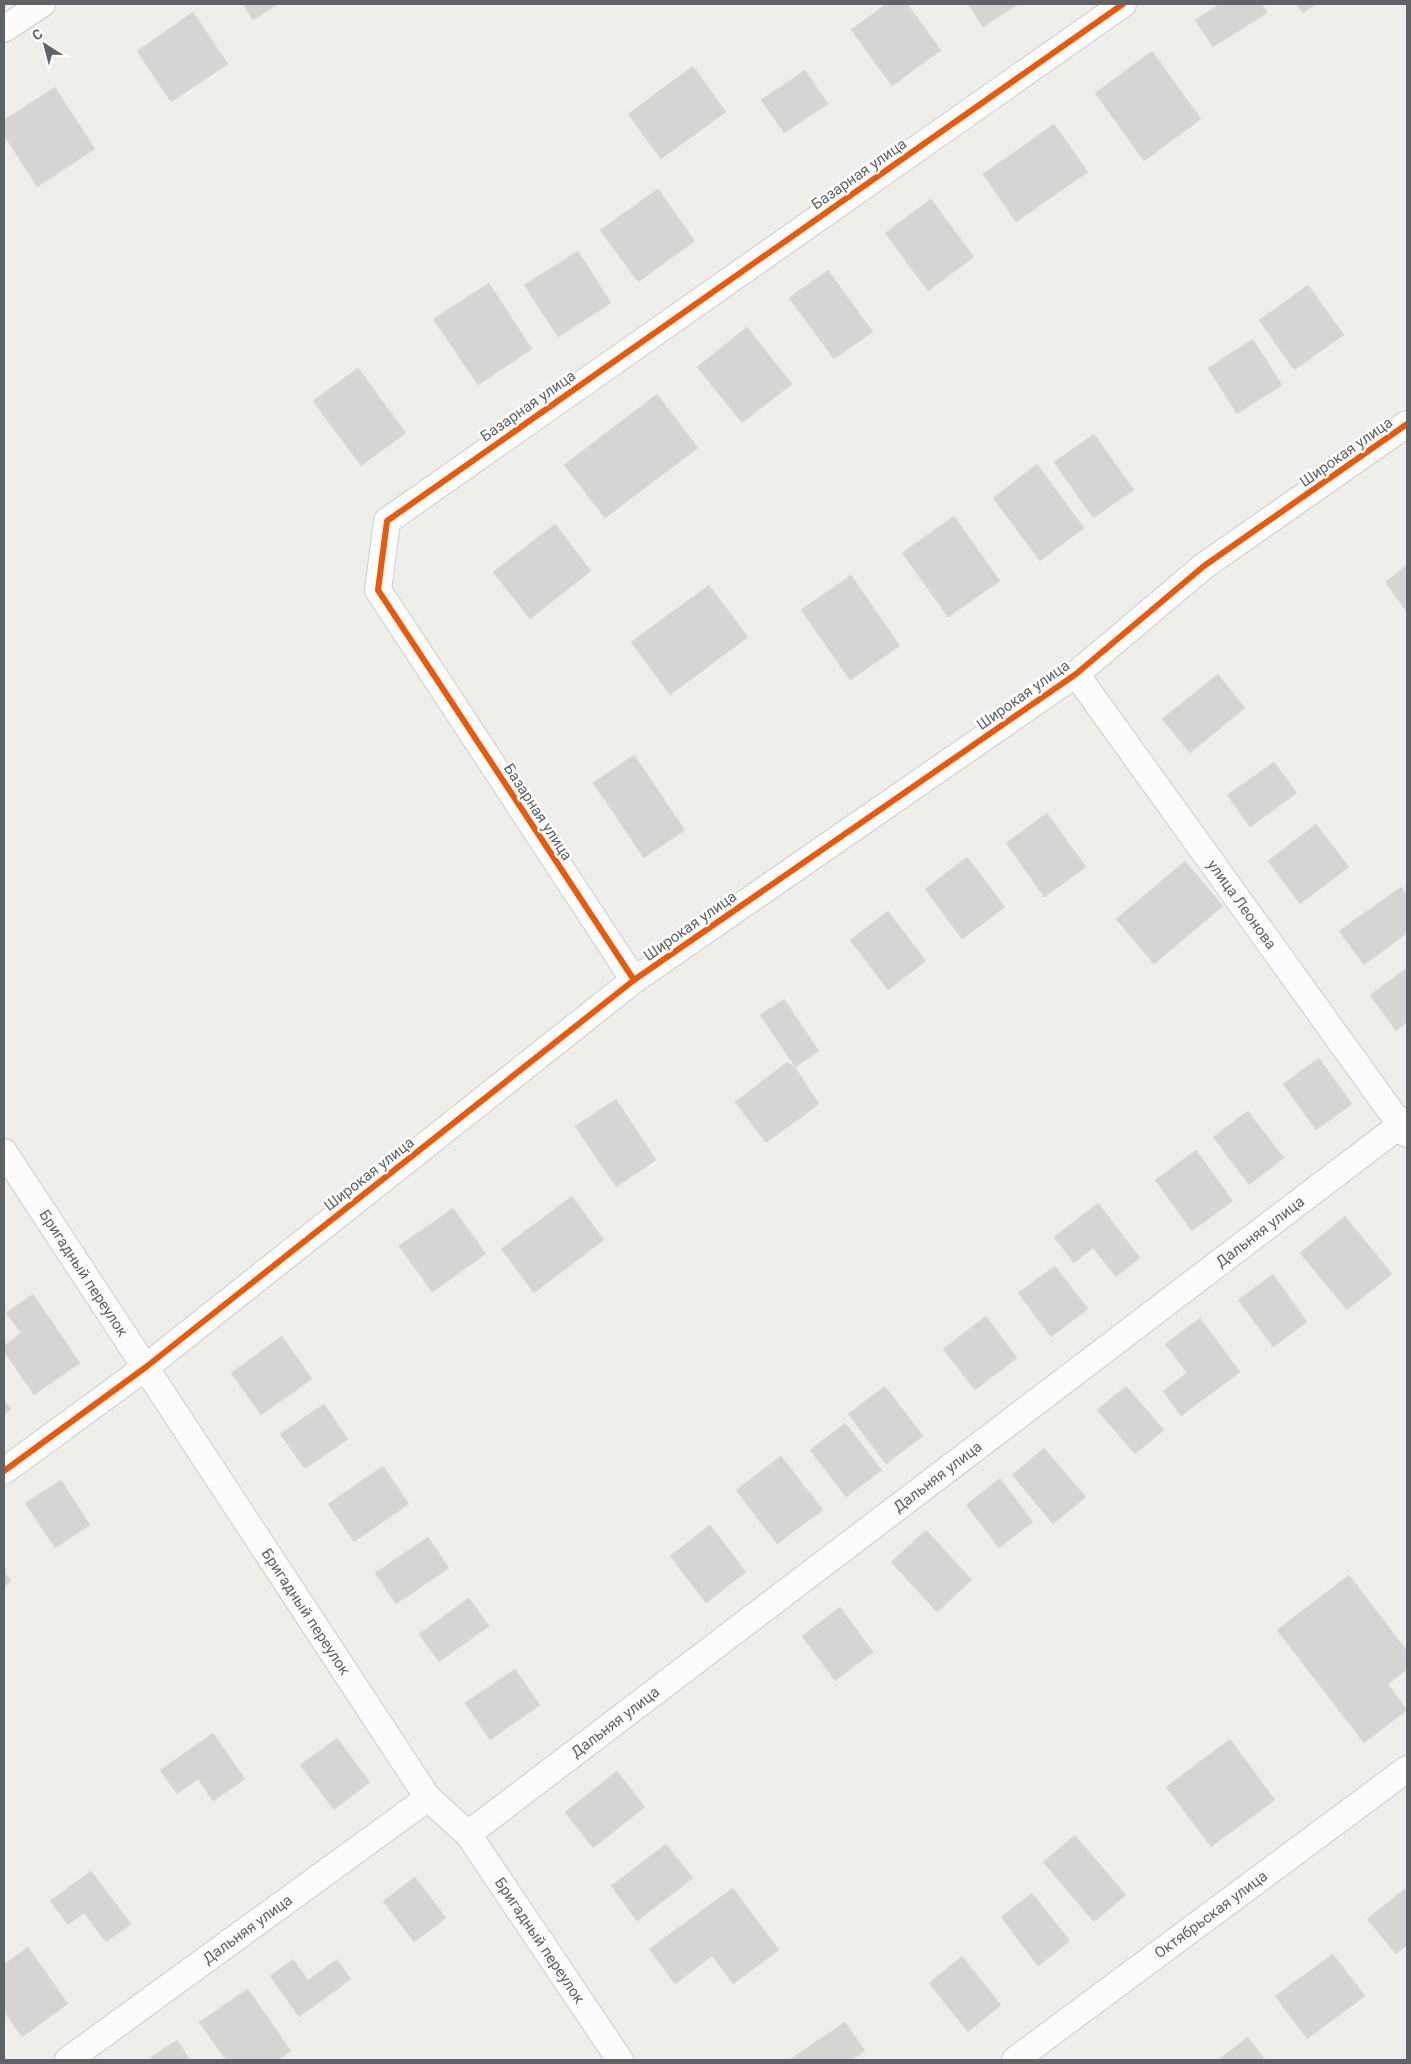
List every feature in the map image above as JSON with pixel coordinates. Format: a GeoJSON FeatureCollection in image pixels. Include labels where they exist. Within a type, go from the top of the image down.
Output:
{"type":"FeatureCollection","features":[{"type":"Feature","properties":{"kind":"street"},"geometry":{"type":"LineString","coordinates":[[4,29],[42,4]]}},
{"type":"Feature","properties":{"kind":"street","name":"Базарная улица"},"geometry":{"type":"LineString","coordinates":[[634,980],[378,590],[387,521],[1123,4]]}},
{"type":"Feature","properties":{"kind":"street","name":"Широкая улица"},"geometry":{"type":"LineString","coordinates":[[4,1471],[146,1367],[634,980],[1076,674],[1204,566],[1407,424]]}},
{"type":"Feature","properties":{"kind":"street","name":"улица Леонова"},"geometry":{"type":"LineString","coordinates":[[1076,674],[1405,1127]]}},
{"type":"Feature","properties":{"kind":"street","name":"Дальняя улица"},"geometry":{"type":"LineString","coordinates":[[468,1834],[1405,1127]]}},
{"type":"Feature","properties":{"kind":"street","name":"Бригадный переулок"},"geometry":{"type":"LineString","coordinates":[[4,1152],[428,1798],[468,1834],[620,2060]]}},
{"type":"Feature","properties":{"kind":"street","name":"Октябрьская улица"},"geometry":{"type":"LineString","coordinates":[[1015,2060],[1407,1769]]}},
{"type":"Feature","properties":{"kind":"street","name":"Дальняя улица"},"geometry":{"type":"LineString","coordinates":[[68,2060],[428,1798]]}},
{"type":"Feature","properties":{"kind":"building"},"geometry":{"type":"Polygon","coordinates":[[[243,4],[278,4],[253,20],[243,4]]]}},
{"type":"Feature","properties":{"kind":"building"},"geometry":{"type":"Polygon","coordinates":[[[886,4],[907,4],[941,50],[892,86],[851,30],[886,4]]]}},
{"type":"Feature","properties":{"kind":"building"},"geometry":{"type":"Polygon","coordinates":[[[968,4],[1018,4],[983,27],[968,4]]]}},
{"type":"Feature","properties":{"kind":"building"},"geometry":{"type":"Polygon","coordinates":[[[1220,4],[1262,4],[1267,13],[1213,47],[1195,20],[1220,4]]]}},
{"type":"Feature","properties":{"kind":"building"},"geometry":{"type":"Polygon","coordinates":[[[1296,4],[1316,4],[1303,13],[1296,4]]]}},
{"type":"Feature","properties":{"kind":"building"},"geometry":{"type":"Polygon","coordinates":[[[193,12],[228,64],[171,102],[137,51],[193,12]]]}},
{"type":"Feature","properties":{"kind":"building"},"geometry":{"type":"Polygon","coordinates":[[[1152,51],[1201,119],[1144,161],[1095,93],[1152,51]]]}},
{"type":"Feature","properties":{"kind":"building"},"geometry":{"type":"Polygon","coordinates":[[[693,66],[726,112],[661,159],[628,114],[693,66]]]}},
{"type":"Feature","properties":{"kind":"building"},"geometry":{"type":"Polygon","coordinates":[[[805,70],[828,104],[784,133],[761,100],[805,70]]]}},
{"type":"Feature","properties":{"kind":"building"},"geometry":{"type":"Polygon","coordinates":[[[55,87],[95,149],[37,187],[4,135],[4,120],[55,87]]]}},
{"type":"Feature","properties":{"kind":"building"},"geometry":{"type":"Polygon","coordinates":[[[1054,124],[1088,172],[1016,222],[983,174],[1054,124]]]}},
{"type":"Feature","properties":{"kind":"building"},"geometry":{"type":"Polygon","coordinates":[[[658,189],[695,241],[638,282],[600,230],[658,189]]]}},
{"type":"Feature","properties":{"kind":"building"},"geometry":{"type":"Polygon","coordinates":[[[931,199],[974,257],[928,291],[885,233],[931,199]]]}},
{"type":"Feature","properties":{"kind":"building"},"geometry":{"type":"Polygon","coordinates":[[[578,251],[611,303],[558,337],[524,285],[578,251]]]}},
{"type":"Feature","properties":{"kind":"building"},"geometry":{"type":"Polygon","coordinates":[[[828,270],[873,332],[834,359],[789,298],[828,270]]]}},
{"type":"Feature","properties":{"kind":"building"},"geometry":{"type":"Polygon","coordinates":[[[489,283],[532,349],[478,385],[433,319],[489,283]]]}},
{"type":"Feature","properties":{"kind":"building"},"geometry":{"type":"Polygon","coordinates":[[[1308,285],[1344,335],[1294,370],[1259,320],[1308,285]]]}},
{"type":"Feature","properties":{"kind":"building"},"geometry":{"type":"Polygon","coordinates":[[[747,327],[792,384],[742,423],[697,367],[747,327]]]}},
{"type":"Feature","properties":{"kind":"building"},"geometry":{"type":"Polygon","coordinates":[[[1253,339],[1282,385],[1237,414],[1208,368],[1253,339]]]}},
{"type":"Feature","properties":{"kind":"building"},"geometry":{"type":"Polygon","coordinates":[[[358,368],[406,433],[361,466],[313,401],[358,368]]]}},
{"type":"Feature","properties":{"kind":"building"},"geometry":{"type":"Polygon","coordinates":[[[657,394],[698,448],[605,518],[564,465],[657,394]]]}},
{"type":"Feature","properties":{"kind":"building"},"geometry":{"type":"Polygon","coordinates":[[[1094,434],[1134,490],[1093,518],[1054,462],[1094,434]]]}},
{"type":"Feature","properties":{"kind":"building"},"geometry":{"type":"Polygon","coordinates":[[[1037,464],[1084,528],[1040,561],[993,498],[1037,464]]]}},
{"type":"Feature","properties":{"kind":"building"},"geometry":{"type":"Polygon","coordinates":[[[954,516],[1000,581],[948,617],[902,553],[954,516]]]}},
{"type":"Feature","properties":{"kind":"building"},"geometry":{"type":"Polygon","coordinates":[[[555,524],[591,571],[530,619],[493,572],[555,524]]]}},
{"type":"Feature","properties":{"kind":"building"},"geometry":{"type":"Polygon","coordinates":[[[1407,565],[1407,612],[1385,582],[1407,565]]]}},
{"type":"Feature","properties":{"kind":"building"},"geometry":{"type":"Polygon","coordinates":[[[851,575],[900,646],[850,680],[801,610],[851,575]]]}},
{"type":"Feature","properties":{"kind":"building"},"geometry":{"type":"Polygon","coordinates":[[[709,585],[748,637],[670,695],[631,642],[709,585]]]}},
{"type":"Feature","properties":{"kind":"building"},"geometry":{"type":"Polygon","coordinates":[[[1218,674],[1245,708],[1190,753],[1162,719],[1218,674]]]}},
{"type":"Feature","properties":{"kind":"building"},"geometry":{"type":"Polygon","coordinates":[[[634,755],[685,830],[644,858],[593,783],[634,755]]]}},
{"type":"Feature","properties":{"kind":"building"},"geometry":{"type":"Polygon","coordinates":[[[1274,762],[1297,793],[1250,827],[1227,795],[1274,762]]]}},
{"type":"Feature","properties":{"kind":"building"},"geometry":{"type":"Polygon","coordinates":[[[1047,813],[1086,867],[1044,897],[1006,843],[1047,813]]]}},
{"type":"Feature","properties":{"kind":"building"},"geometry":{"type":"Polygon","coordinates":[[[1316,824],[1349,867],[1300,904],[1268,861],[1316,824]]]}},
{"type":"Feature","properties":{"kind":"building"},"geometry":{"type":"Polygon","coordinates":[[[967,857],[1005,907],[962,939],[925,889],[967,857]]]}},
{"type":"Feature","properties":{"kind":"building"},"geometry":{"type":"Polygon","coordinates":[[[1185,861],[1223,906],[1154,964],[1116,919],[1185,861]]]}},
{"type":"Feature","properties":{"kind":"building"},"geometry":{"type":"Polygon","coordinates":[[[1401,887],[1407,895],[1407,933],[1364,965],[1339,931],[1401,887]]]}},
{"type":"Feature","properties":{"kind":"building"},"geometry":{"type":"Polygon","coordinates":[[[888,911],[926,961],[888,990],[850,940],[888,911]]]}},
{"type":"Feature","properties":{"kind":"building"},"geometry":{"type":"Polygon","coordinates":[[[1407,968],[1407,1022],[1396,1031],[1370,995],[1407,968]]]}},
{"type":"Feature","properties":{"kind":"building"},"geometry":{"type":"Polygon","coordinates":[[[784,999],[819,1051],[795,1067],[760,1015],[784,999]]]}},
{"type":"Feature","properties":{"kind":"building"},"geometry":{"type":"Polygon","coordinates":[[[1319,1058],[1352,1104],[1316,1130],[1283,1084],[1319,1058]]]}},
{"type":"Feature","properties":{"kind":"building"},"geometry":{"type":"Polygon","coordinates":[[[787,1062],[795,1067],[819,1104],[766,1143],[735,1102],[787,1062]]]}},
{"type":"Feature","properties":{"kind":"building"},"geometry":{"type":"Polygon","coordinates":[[[616,1099],[656,1160],[616,1187],[575,1126],[616,1099]]]}},
{"type":"Feature","properties":{"kind":"building"},"geometry":{"type":"Polygon","coordinates":[[[1248,1111],[1284,1158],[1249,1185],[1213,1137],[1248,1111]]]}},
{"type":"Feature","properties":{"kind":"building"},"geometry":{"type":"Polygon","coordinates":[[[1196,1150],[1233,1201],[1192,1231],[1155,1180],[1196,1150]]]}},
{"type":"Feature","properties":{"kind":"building"},"geometry":{"type":"Polygon","coordinates":[[[572,1196],[604,1240],[534,1293],[501,1249],[572,1196]]]}},
{"type":"Feature","properties":{"kind":"building"},"geometry":{"type":"Polygon","coordinates":[[[1098,1203],[1140,1258],[1116,1277],[1093,1248],[1074,1263],[1054,1237],[1098,1203]]]}},
{"type":"Feature","properties":{"kind":"building"},"geometry":{"type":"Polygon","coordinates":[[[453,1208],[486,1254],[432,1292],[399,1246],[453,1208]]]}},
{"type":"Feature","properties":{"kind":"building"},"geometry":{"type":"Polygon","coordinates":[[[1345,1216],[1392,1274],[1347,1310],[1300,1253],[1345,1216]]]}},
{"type":"Feature","properties":{"kind":"building"},"geometry":{"type":"Polygon","coordinates":[[[1055,1266],[1088,1309],[1051,1337],[1018,1293],[1055,1266]]]}},
{"type":"Feature","properties":{"kind":"building"},"geometry":{"type":"Polygon","coordinates":[[[1273,1274],[1307,1322],[1273,1347],[1238,1300],[1273,1274]]]}},
{"type":"Feature","properties":{"kind":"building"},"geometry":{"type":"Polygon","coordinates":[[[33,1294],[80,1363],[34,1395],[4,1351],[4,1346],[21,1333],[6,1313],[33,1294]]]}},
{"type":"Feature","properties":{"kind":"building"},"geometry":{"type":"Polygon","coordinates":[[[986,1316],[1017,1358],[975,1390],[943,1349],[986,1316]]]}},
{"type":"Feature","properties":{"kind":"building"},"geometry":{"type":"Polygon","coordinates":[[[1200,1318],[1240,1372],[1181,1416],[1163,1391],[1187,1373],[1165,1344],[1200,1318]]]}},
{"type":"Feature","properties":{"kind":"building"},"geometry":{"type":"Polygon","coordinates":[[[282,1336],[312,1379],[261,1415],[231,1373],[282,1336]]]}},
{"type":"Feature","properties":{"kind":"building"},"geometry":{"type":"Polygon","coordinates":[[[885,1386],[923,1436],[886,1464],[848,1414],[885,1386]]]}},
{"type":"Feature","properties":{"kind":"building"},"geometry":{"type":"Polygon","coordinates":[[[1126,1386],[1164,1430],[1135,1454],[1097,1410],[1126,1386]]]}},
{"type":"Feature","properties":{"kind":"building"},"geometry":{"type":"Polygon","coordinates":[[[4,1400],[11,1409],[4,1415],[4,1400]]]}},
{"type":"Feature","properties":{"kind":"building"},"geometry":{"type":"Polygon","coordinates":[[[324,1404],[348,1439],[305,1469],[280,1434],[324,1404]]]}},
{"type":"Feature","properties":{"kind":"building"},"geometry":{"type":"Polygon","coordinates":[[[845,1423],[882,1470],[846,1497],[810,1450],[845,1423]]]}},
{"type":"Feature","properties":{"kind":"building"},"geometry":{"type":"Polygon","coordinates":[[[1044,1448],[1086,1497],[1053,1524],[1012,1475],[1044,1448]]]}},
{"type":"Feature","properties":{"kind":"building"},"geometry":{"type":"Polygon","coordinates":[[[781,1456],[823,1510],[777,1544],[736,1490],[781,1456]]]}},
{"type":"Feature","properties":{"kind":"building"},"geometry":{"type":"Polygon","coordinates":[[[383,1466],[409,1504],[354,1542],[328,1504],[383,1466]]]}},
{"type":"Feature","properties":{"kind":"building"},"geometry":{"type":"Polygon","coordinates":[[[1000,1478],[1033,1522],[999,1548],[966,1505],[1000,1478]]]}},
{"type":"Feature","properties":{"kind":"building"},"geometry":{"type":"Polygon","coordinates":[[[61,1480],[90,1525],[55,1548],[25,1503],[61,1480]]]}},
{"type":"Feature","properties":{"kind":"building"},"geometry":{"type":"Polygon","coordinates":[[[710,1525],[746,1572],[706,1603],[670,1556],[710,1525]]]}},
{"type":"Feature","properties":{"kind":"building"},"geometry":{"type":"Polygon","coordinates":[[[926,1530],[972,1580],[937,1612],[891,1562],[926,1530]]]}},
{"type":"Feature","properties":{"kind":"building"},"geometry":{"type":"Polygon","coordinates":[[[428,1537],[449,1568],[396,1604],[375,1573],[428,1537]]]}},
{"type":"Feature","properties":{"kind":"building"},"geometry":{"type":"Polygon","coordinates":[[[4,1571],[11,1581],[4,1587],[4,1571]]]}},
{"type":"Feature","properties":{"kind":"building"},"geometry":{"type":"Polygon","coordinates":[[[1349,1575],[1407,1651],[1407,1669],[1388,1684],[1407,1710],[1364,1743],[1277,1630],[1349,1575]]]}},
{"type":"Feature","properties":{"kind":"building"},"geometry":{"type":"Polygon","coordinates":[[[469,1598],[489,1626],[439,1662],[419,1634],[469,1598]]]}},
{"type":"Feature","properties":{"kind":"building"},"geometry":{"type":"Polygon","coordinates":[[[840,1607],[873,1652],[835,1681],[802,1636],[840,1607]]]}},
{"type":"Feature","properties":{"kind":"building"},"geometry":{"type":"Polygon","coordinates":[[[515,1669],[540,1705],[490,1740],[465,1703],[515,1669]]]}},
{"type":"Feature","properties":{"kind":"building"},"geometry":{"type":"Polygon","coordinates":[[[213,1733],[245,1779],[213,1801],[198,1779],[177,1794],[160,1770],[213,1733]]]}},
{"type":"Feature","properties":{"kind":"building"},"geometry":{"type":"Polygon","coordinates":[[[337,1738],[370,1782],[334,1810],[300,1765],[337,1738]]]}},
{"type":"Feature","properties":{"kind":"building"},"geometry":{"type":"Polygon","coordinates":[[[1230,1739],[1275,1800],[1211,1847],[1166,1787],[1230,1739]]]}},
{"type":"Feature","properties":{"kind":"building"},"geometry":{"type":"Polygon","coordinates":[[[617,1771],[645,1807],[593,1848],[565,1812],[617,1771]]]}},
{"type":"Feature","properties":{"kind":"building"},"geometry":{"type":"Polygon","coordinates":[[[1075,1835],[1126,1895],[1094,1922],[1043,1862],[1075,1835]]]}},
{"type":"Feature","properties":{"kind":"building"},"geometry":{"type":"Polygon","coordinates":[[[666,1844],[693,1878],[637,1921],[611,1886],[666,1844]]]}},
{"type":"Feature","properties":{"kind":"building"},"geometry":{"type":"Polygon","coordinates":[[[91,1871],[131,1924],[106,1942],[84,1913],[68,1925],[50,1901],[91,1871]]]}},
{"type":"Feature","properties":{"kind":"building"},"geometry":{"type":"Polygon","coordinates":[[[415,1877],[446,1918],[414,1942],[383,1901],[415,1877]]]}},
{"type":"Feature","properties":{"kind":"building"},"geometry":{"type":"Polygon","coordinates":[[[733,1888],[779,1950],[733,1984],[712,1956],[675,1984],[649,1949],[733,1888]]]}},
{"type":"Feature","properties":{"kind":"building"},"geometry":{"type":"Polygon","coordinates":[[[1406,1888],[1407,1945],[1396,1954],[1367,1919],[1406,1888]]]}},
{"type":"Feature","properties":{"kind":"building"},"geometry":{"type":"Polygon","coordinates":[[[1032,1893],[1070,1941],[1038,1966],[1001,1917],[1032,1893]]]}},
{"type":"Feature","properties":{"kind":"building"},"geometry":{"type":"Polygon","coordinates":[[[28,1947],[68,2004],[22,2037],[4,2011],[4,1964],[28,1947]]]}},
{"type":"Feature","properties":{"kind":"building"},"geometry":{"type":"Polygon","coordinates":[[[1333,1954],[1365,1996],[1307,2039],[1275,1996],[1333,1954]]]}},
{"type":"Feature","properties":{"kind":"building"},"geometry":{"type":"Polygon","coordinates":[[[962,1956],[1001,2005],[968,2032],[929,1983],[962,1956]]]}},
{"type":"Feature","properties":{"kind":"building"},"geometry":{"type":"Polygon","coordinates":[[[293,1959],[308,1980],[337,1959],[351,1979],[299,2017],[270,1976],[293,1959]]]}},
{"type":"Feature","properties":{"kind":"building"},"geometry":{"type":"Polygon","coordinates":[[[248,1989],[291,2051],[277,2060],[226,2060],[199,2022],[248,1989]]]}},
{"type":"Feature","properties":{"kind":"building"},"geometry":{"type":"Polygon","coordinates":[[[845,2022],[865,2051],[851,2060],[789,2060],[845,2022]]]}},
{"type":"Feature","properties":{"kind":"building"},"geometry":{"type":"Polygon","coordinates":[[[1248,2037],[1265,2060],[1218,2060],[1248,2037]]]}},
{"type":"Feature","properties":{"kind":"building"},"geometry":{"type":"Polygon","coordinates":[[[177,2040],[190,2060],[153,2060],[151,2057],[177,2040]]]}},
{"type":"Feature","properties":{"kind":"cycle path"},"geometry":{"type":"LineString","coordinates":[[634,980],[378,590],[387,521],[1123,4]]}},
{"type":"Feature","properties":{"kind":"cycle path"},"geometry":{"type":"LineString","coordinates":[[4,1471],[146,1367],[634,980],[1076,674],[1204,566],[1407,424]]}}]}
